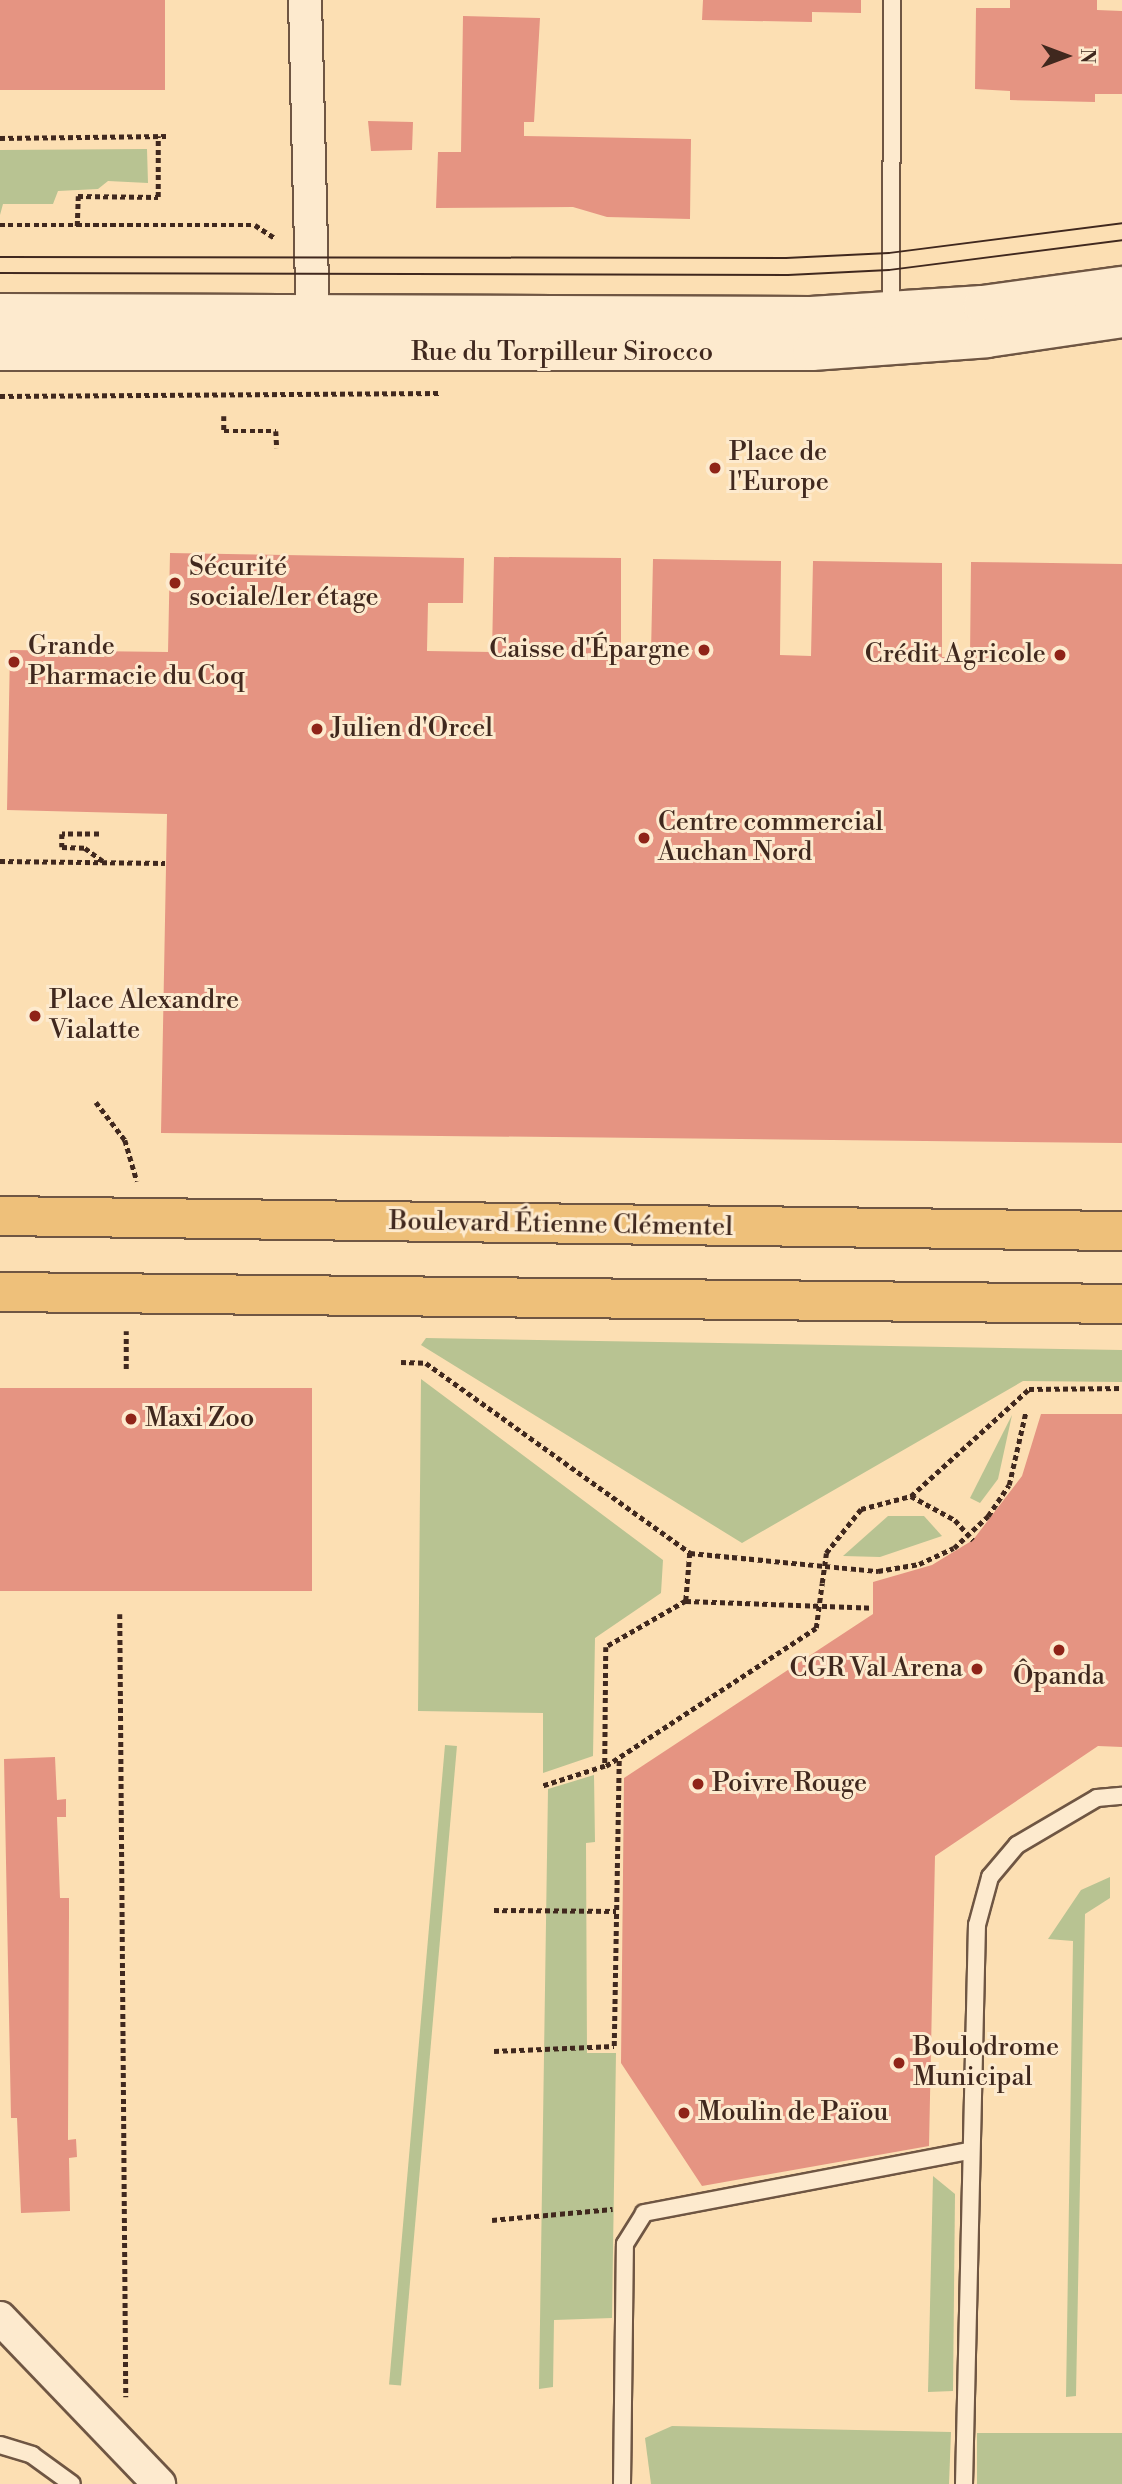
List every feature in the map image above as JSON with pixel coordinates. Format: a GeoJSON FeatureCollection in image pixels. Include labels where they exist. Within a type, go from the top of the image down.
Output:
{"type":"FeatureCollection","features":[{"type":"Feature","properties":{"kind":"main road","name":"Boulevard Étienne Clémentel"},"geometry":{"type":"LineString","coordinates":[[0,1216],[1122,1231]]}},
{"type":"Feature","properties":{"kind":"main road"},"geometry":{"type":"LineString","coordinates":[[0,1292],[1122,1304]]}},
{"type":"Feature","properties":{"kind":"street"},"geometry":{"type":"LineString","coordinates":[[305,0],[313,353]]}},
{"type":"Feature","properties":{"kind":"street","name":"Rue du Torpilleur Sirocco"},"geometry":{"type":"LineString","coordinates":[[0,352],[686,354],[892,329],[1122,286]]}},
{"type":"Feature","properties":{"kind":"street","name":"Rue du Torpilleur Sirocco"},"geometry":{"type":"LineString","coordinates":[[0,313],[313,313],[892,329],[1122,318]]}},
{"type":"Feature","properties":{"kind":"street"},"geometry":{"type":"LineString","coordinates":[[0,2318],[15,2350],[126,2450],[159,2484]]}},
{"type":"Feature","properties":{"kind":"lane"},"geometry":{"type":"LineString","coordinates":[[892,0],[892,329]]}},
{"type":"Feature","properties":{"kind":"lane"},"geometry":{"type":"LineString","coordinates":[[964,2484],[971,1976],[990,1877],[1017,1845],[1058,1817],[1097,1798],[1122,1796]]}},
{"type":"Feature","properties":{"kind":"lane"},"geometry":{"type":"LineString","coordinates":[[622,2484],[625,2244],[644,2213],[969,2151]]}},
{"type":"Feature","properties":{"kind":"lane"},"geometry":{"type":"LineString","coordinates":[[0,2445],[32,2455],[72,2484]]}},
{"type":"Feature","properties":{"kind":"path"},"geometry":{"type":"LineString","coordinates":[[77,226],[78,196],[158,197],[158,136]]}},
{"type":"Feature","properties":{"kind":"path"},"geometry":{"type":"LineString","coordinates":[[0,138],[166,136]]}},
{"type":"Feature","properties":{"kind":"path"},"geometry":{"type":"LineString","coordinates":[[0,225],[255,225],[275,238],[312,238]]}},
{"type":"Feature","properties":{"kind":"path"},"geometry":{"type":"LineString","coordinates":[[225,416],[225,431],[276,431],[277,448]]}},
{"type":"Feature","properties":{"kind":"path"},"geometry":{"type":"LineString","coordinates":[[99,834],[62,834],[62,847],[85,848],[104,862]]}},
{"type":"Feature","properties":{"kind":"path"},"geometry":{"type":"LineString","coordinates":[[0,861],[165,863]]}},
{"type":"Feature","properties":{"kind":"path"},"geometry":{"type":"LineString","coordinates":[[401,1362],[426,1363],[690,1553],[878,1572],[954,1548],[1009,1485],[1026,1410]]}},
{"type":"Feature","properties":{"kind":"path"},"geometry":{"type":"LineString","coordinates":[[543,1786],[605,1766],[619,1758],[816,1628],[826,1553],[861,1509],[911,1496],[1029,1389],[1122,1388]]}},
{"type":"Feature","properties":{"kind":"path"},"geometry":{"type":"LineString","coordinates":[[911,1496],[955,1520],[973,1540]]}},
{"type":"Feature","properties":{"kind":"path"},"geometry":{"type":"LineString","coordinates":[[686,1601],[690,1553]]}},
{"type":"Feature","properties":{"kind":"path"},"geometry":{"type":"LineString","coordinates":[[605,1766],[606,1647],[686,1601],[873,1608]]}},
{"type":"Feature","properties":{"kind":"path"},"geometry":{"type":"LineString","coordinates":[[120,1614],[126,2450]]}},
{"type":"Feature","properties":{"kind":"path"},"geometry":{"type":"LineString","coordinates":[[494,2051],[614,2046],[619,1758]]}},
{"type":"Feature","properties":{"kind":"path"},"geometry":{"type":"LineString","coordinates":[[494,1910],[616,1911]]}},
{"type":"Feature","properties":{"kind":"path"},"geometry":{"type":"LineString","coordinates":[[492,2220],[624,2208],[644,2213]]}},
{"type":"Feature","properties":{"kind":"green space"},"geometry":{"type":"Polygon","coordinates":[[[147,149],[148,183],[108,181],[98,189],[58,191],[53,204],[3,204],[0,215],[0,150],[147,149]]]}},
{"type":"Feature","properties":{"kind":"green space"},"geometry":{"type":"Polygon","coordinates":[[[426,1338],[1122,1350],[1122,1382],[1023,1381],[742,1543],[421,1345],[426,1338]]]}},
{"type":"Feature","properties":{"kind":"green space"},"geometry":{"type":"Polygon","coordinates":[[[421,1379],[663,1560],[661,1593],[595,1638],[593,1756],[543,1773],[543,1713],[418,1711],[421,1379]]]}},
{"type":"Feature","properties":{"kind":"green space"},"geometry":{"type":"Polygon","coordinates":[[[1012,1415],[998,1479],[980,1503],[970,1498],[1012,1415]]]}},
{"type":"Feature","properties":{"kind":"green space"},"geometry":{"type":"Polygon","coordinates":[[[888,1516],[924,1516],[942,1536],[880,1557],[843,1556],[888,1516]]]}},
{"type":"Feature","properties":{"kind":"green space"},"geometry":{"type":"Polygon","coordinates":[[[445,1745],[457,1746],[401,2386],[389,2385],[445,1745]]]}},
{"type":"Feature","properties":{"kind":"green space"},"geometry":{"type":"Polygon","coordinates":[[[594,1775],[595,1842],[586,1843],[587,2053],[616,2053],[612,2318],[554,2320],[553,2387],[539,2389],[548,1789],[594,1775]]]}},
{"type":"Feature","properties":{"kind":"green space"},"geometry":{"type":"Polygon","coordinates":[[[1110,1877],[1110,1898],[1085,1914],[1076,2396],[1066,2397],[1073,1941],[1048,1939],[1081,1890],[1110,1877]]]}},
{"type":"Feature","properties":{"kind":"green space"},"geometry":{"type":"Polygon","coordinates":[[[933,2176],[955,2194],[953,2391],[928,2392],[933,2176]]]}},
{"type":"Feature","properties":{"kind":"green space"},"geometry":{"type":"Polygon","coordinates":[[[672,2426],[951,2432],[949,2484],[651,2484],[645,2438],[672,2426]]]}},
{"type":"Feature","properties":{"kind":"green space"},"geometry":{"type":"Polygon","coordinates":[[[977,2433],[1122,2433],[1122,2484],[977,2484],[977,2433]]]}},
{"type":"Feature","properties":{"kind":"building"},"geometry":{"type":"Polygon","coordinates":[[[0,0],[165,0],[165,90],[0,90],[0,0]]]}},
{"type":"Feature","properties":{"kind":"building"},"geometry":{"type":"Polygon","coordinates":[[[703,0],[861,0],[861,13],[812,12],[812,22],[702,20],[703,0]]]}},
{"type":"Feature","properties":{"kind":"building"},"geometry":{"type":"Polygon","coordinates":[[[1010,0],[1097,0],[1097,10],[1122,11],[1122,94],[1095,94],[1095,102],[1010,100],[1010,91],[975,89],[976,8],[1010,8],[1010,0]]]}},
{"type":"Feature","properties":{"kind":"building"},"geometry":{"type":"Polygon","coordinates":[[[463,16],[540,18],[534,122],[524,122],[524,136],[691,139],[690,219],[607,217],[573,207],[436,208],[438,152],[461,152],[463,16]]]}},
{"type":"Feature","properties":{"kind":"building"},"geometry":{"type":"Polygon","coordinates":[[[368,121],[413,122],[412,150],[371,151],[368,121]]]}},
{"type":"Feature","properties":{"kind":"building","name":"Centre commercial Auchan Nord"},"geometry":{"type":"Polygon","coordinates":[[[170,553],[464,558],[463,603],[428,603],[427,651],[492,652],[494,557],[621,558],[621,653],[651,653],[653,559],[781,561],[780,655],[811,656],[813,561],[942,563],[942,657],[970,657],[971,562],[1122,564],[1122,1143],[161,1133],[167,814],[7,810],[10,650],[168,652],[170,553]]]}},
{"type":"Feature","properties":{"kind":"building"},"geometry":{"type":"Polygon","coordinates":[[[0,1388],[312,1388],[312,1591],[0,1591],[0,1388]]]}},
{"type":"Feature","properties":{"kind":"building"},"geometry":{"type":"Polygon","coordinates":[[[1041,1414],[1122,1414],[1122,1747],[1098,1746],[935,1856],[929,2146],[702,2186],[621,2063],[624,1778],[873,1614],[873,1582],[932,1565],[973,1540],[1022,1476],[1041,1414]]]}},
{"type":"Feature","properties":{"kind":"building"},"geometry":{"type":"Polygon","coordinates":[[[55,1757],[57,1800],[66,1799],[66,1817],[57,1817],[60,1898],[69,1898],[68,2140],[76,2139],[77,2157],[69,2158],[70,2211],[21,2213],[17,2118],[11,2118],[4,1759],[55,1757]]]}},
{"type":"Feature","properties":{"kind":"tram line"},"geometry":{"type":"LineString","coordinates":[[0,257],[786,258],[889,253],[1122,223]]}},
{"type":"Feature","properties":{"kind":"tram line"},"geometry":{"type":"LineString","coordinates":[[0,273],[788,275],[889,270],[1122,240]]}},
{"type":"Feature","properties":{"kind":"place","name":"Place de l'Europe"},"geometry":{"type":"Point","coordinates":[715,468]}},
{"type":"Feature","properties":{"kind":"place","name":"Sécurité sociale/1er étage"},"geometry":{"type":"Point","coordinates":[175,583]}},
{"type":"Feature","properties":{"kind":"place","name":"Caisse d'Épargne"},"geometry":{"type":"Point","coordinates":[704,650]}},
{"type":"Feature","properties":{"kind":"place","name":"Crédit Agricole"},"geometry":{"type":"Point","coordinates":[1060,655]}},
{"type":"Feature","properties":{"kind":"place","name":"Grande Pharmacie du Coq"},"geometry":{"type":"Point","coordinates":[14,662]}},
{"type":"Feature","properties":{"kind":"place","name":"Julien d'Orcel"},"geometry":{"type":"Point","coordinates":[317,729]}},
{"type":"Feature","properties":{"kind":"place","name":"Centre commercial Auchan Nord"},"geometry":{"type":"Point","coordinates":[644,838]}},
{"type":"Feature","properties":{"kind":"place","name":"Place Alexandre Vialatte"},"geometry":{"type":"Point","coordinates":[35,1016]}},
{"type":"Feature","properties":{"kind":"place","name":"Maxi Zoo"},"geometry":{"type":"Point","coordinates":[131,1419]}},
{"type":"Feature","properties":{"kind":"place","name":"Ôpanda"},"geometry":{"type":"Point","coordinates":[1059,1650]}},
{"type":"Feature","properties":{"kind":"place","name":"CGR Val Arena"},"geometry":{"type":"Point","coordinates":[977,1669]}},
{"type":"Feature","properties":{"kind":"place","name":"Poivre Rouge"},"geometry":{"type":"Point","coordinates":[698,1784]}},
{"type":"Feature","properties":{"kind":"place","name":"Boulodrome Municipal"},"geometry":{"type":"Point","coordinates":[899,2063]}},
{"type":"Feature","properties":{"kind":"place","name":"Moulin de Païou"},"geometry":{"type":"Point","coordinates":[684,2113]}}]}
